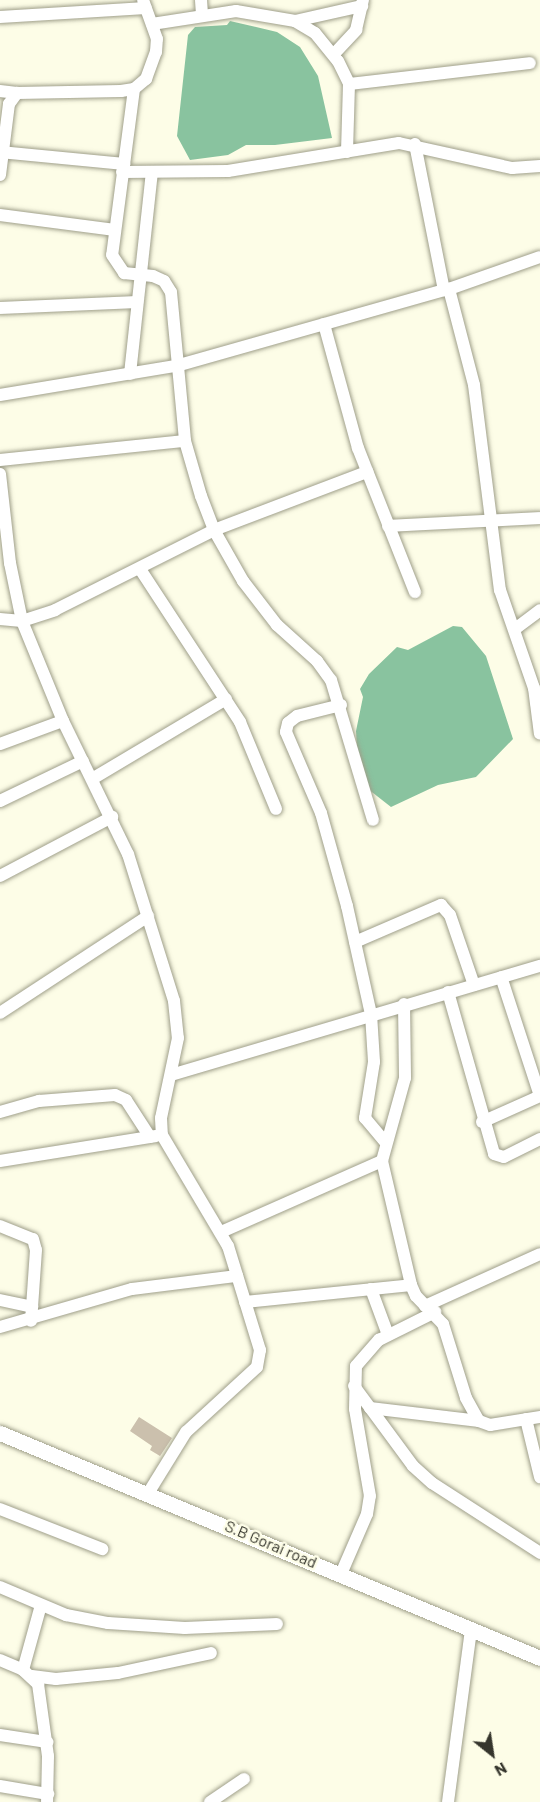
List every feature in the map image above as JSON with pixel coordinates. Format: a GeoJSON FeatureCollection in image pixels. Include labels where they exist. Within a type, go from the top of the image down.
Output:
{"type":"FeatureCollection","features":[{"type":"Feature","properties":{"kind":"street"},"geometry":{"type":"LineString","coordinates":[[201,0],[202,14]]}},
{"type":"Feature","properties":{"kind":"street"},"geometry":{"type":"LineString","coordinates":[[295,21],[363,3],[356,30],[334,54]]}},
{"type":"Feature","properties":{"kind":"street"},"geometry":{"type":"LineString","coordinates":[[0,16],[145,4],[152,24],[156,52],[146,79],[134,89],[17,93],[0,91]]}},
{"type":"Feature","properties":{"kind":"street"},"geometry":{"type":"LineString","coordinates":[[152,24],[202,14],[236,11],[295,21],[315,33],[334,54],[349,84],[347,152]]}},
{"type":"Feature","properties":{"kind":"street"},"geometry":{"type":"LineString","coordinates":[[349,84],[530,63]]}},
{"type":"Feature","properties":{"kind":"street"},"geometry":{"type":"LineString","coordinates":[[134,89],[112,255],[116,265],[124,273],[164,281],[171,292],[176,366],[185,441],[214,530],[243,582],[277,625],[316,661],[341,705],[373,820]]}},
{"type":"Feature","properties":{"kind":"street"},"geometry":{"type":"LineString","coordinates":[[0,175],[9,104],[17,93]]}},
{"type":"Feature","properties":{"kind":"street"},"geometry":{"type":"LineString","coordinates":[[415,144],[447,290],[474,385],[500,590],[534,688],[540,734]]}},
{"type":"Feature","properties":{"kind":"street"},"geometry":{"type":"LineString","coordinates":[[2,152],[152,173],[228,171],[415,144],[512,168],[540,166]]}},
{"type":"Feature","properties":{"kind":"street"},"geometry":{"type":"LineString","coordinates":[[130,374],[136,302],[152,173]]}},
{"type":"Feature","properties":{"kind":"street"},"geometry":{"type":"LineString","coordinates":[[0,215],[115,230]]}},
{"type":"Feature","properties":{"kind":"street"},"geometry":{"type":"LineString","coordinates":[[0,395],[176,366],[447,290],[540,256]]}},
{"type":"Feature","properties":{"kind":"street"},"geometry":{"type":"LineString","coordinates":[[0,308],[136,302]]}},
{"type":"Feature","properties":{"kind":"street"},"geometry":{"type":"LineString","coordinates":[[324,324],[367,472],[415,592]]}},
{"type":"Feature","properties":{"kind":"street"},"geometry":{"type":"LineString","coordinates":[[0,459],[185,441]]}},
{"type":"Feature","properties":{"kind":"street"},"geometry":{"type":"LineString","coordinates":[[0,619],[22,621],[140,569],[214,530],[367,472]]}},
{"type":"Feature","properties":{"kind":"street"},"geometry":{"type":"LineString","coordinates":[[0,474],[5,563],[22,621],[63,721],[128,854],[178,1021],[171,1075],[156,1136]]}},
{"type":"Feature","properties":{"kind":"street"},"geometry":{"type":"LineString","coordinates":[[388,526],[540,518]]}},
{"type":"Feature","properties":{"kind":"street"},"geometry":{"type":"LineString","coordinates":[[140,569],[226,699],[252,745],[276,809]]}},
{"type":"Feature","properties":{"kind":"street"},"geometry":{"type":"LineString","coordinates":[[515,629],[540,610]]}},
{"type":"Feature","properties":{"kind":"street"},"geometry":{"type":"LineString","coordinates":[[93,779],[226,699]]}},
{"type":"Feature","properties":{"kind":"street"},"geometry":{"type":"LineString","coordinates":[[341,705],[297,716],[288,723],[286,732],[328,833],[355,942],[371,1014],[374,1062],[365,1118],[385,1142]]}},
{"type":"Feature","properties":{"kind":"street"},"geometry":{"type":"LineString","coordinates":[[0,744],[63,721]]}},
{"type":"Feature","properties":{"kind":"street"},"geometry":{"type":"LineString","coordinates":[[0,801],[83,761]]}},
{"type":"Feature","properties":{"kind":"street"},"geometry":{"type":"LineString","coordinates":[[0,876],[112,818]]}},
{"type":"Feature","properties":{"kind":"street"},"geometry":{"type":"LineString","coordinates":[[355,942],[441,905],[450,915],[474,985]]}},
{"type":"Feature","properties":{"kind":"street"},"geometry":{"type":"LineString","coordinates":[[0,1013],[148,916]]}},
{"type":"Feature","properties":{"kind":"street"},"geometry":{"type":"LineString","coordinates":[[171,1075],[404,1004],[540,966]]}},
{"type":"Feature","properties":{"kind":"street"},"geometry":{"type":"LineString","coordinates":[[482,1122],[540,1096],[501,977]]}},
{"type":"Feature","properties":{"kind":"street"},"geometry":{"type":"LineString","coordinates":[[448,992],[482,1122],[494,1154],[504,1157],[540,1139]]}},
{"type":"Feature","properties":{"kind":"street"},"geometry":{"type":"LineString","coordinates":[[404,1004],[405,1078],[385,1142],[382,1161],[411,1285],[445,1330],[466,1398],[479,1421]]}},
{"type":"Feature","properties":{"kind":"street"},"geometry":{"type":"LineString","coordinates":[[0,1112],[39,1101],[115,1095],[126,1100],[156,1136],[221,1232],[260,1350],[257,1367],[186,1432],[149,1492]]}},
{"type":"Feature","properties":{"kind":"street"},"geometry":{"type":"LineString","coordinates":[[0,1161],[156,1136]]}},
{"type":"Feature","properties":{"kind":"street"},"geometry":{"type":"LineString","coordinates":[[221,1232],[382,1161]]}},
{"type":"Feature","properties":{"kind":"street"},"geometry":{"type":"LineString","coordinates":[[0,1227],[33,1239],[36,1250],[31,1321]]}},
{"type":"Feature","properties":{"kind":"street"},"geometry":{"type":"LineString","coordinates":[[341,1574],[367,1514],[370,1496],[354,1386],[356,1366],[363,1354],[388,1335],[430,1309],[540,1254]]}},
{"type":"Feature","properties":{"kind":"street"},"geometry":{"type":"LineString","coordinates":[[0,1327],[31,1321],[132,1289],[237,1276]]}},
{"type":"Feature","properties":{"kind":"street"},"geometry":{"type":"LineString","coordinates":[[245,1302],[411,1285]]}},
{"type":"Feature","properties":{"kind":"street"},"geometry":{"type":"LineString","coordinates":[[371,1289],[388,1335]]}},
{"type":"Feature","properties":{"kind":"street"},"geometry":{"type":"LineString","coordinates":[[0,1300],[32,1307]]}},
{"type":"Feature","properties":{"kind":"street"},"geometry":{"type":"LineString","coordinates":[[354,1386],[412,1466],[432,1483],[540,1553]]}},
{"type":"Feature","properties":{"kind":"street"},"geometry":{"type":"LineString","coordinates":[[370,1408],[479,1421],[490,1425],[540,1417]]}},
{"type":"Feature","properties":{"kind":"street"},"geometry":{"type":"LineString","coordinates":[[526,1419],[540,1477]]}},
{"type":"Feature","properties":{"kind":"street","name":"S.B Gorai road"},"geometry":{"type":"LineString","coordinates":[[0,1433],[149,1492],[540,1658]]}},
{"type":"Feature","properties":{"kind":"street"},"geometry":{"type":"LineString","coordinates":[[0,1509],[102,1549]]}},
{"type":"Feature","properties":{"kind":"street"},"geometry":{"type":"LineString","coordinates":[[0,1587],[66,1615],[143,1627],[277,1624]]}},
{"type":"Feature","properties":{"kind":"street"},"geometry":{"type":"LineString","coordinates":[[0,1786],[47,1798],[47,1742],[42,1697],[27,1673],[41,1605]]}},
{"type":"Feature","properties":{"kind":"street"},"geometry":{"type":"LineString","coordinates":[[448,1802],[471,1629]]}},
{"type":"Feature","properties":{"kind":"street"},"geometry":{"type":"LineString","coordinates":[[0,1660],[27,1673],[56,1679],[118,1673],[211,1653]]}},
{"type":"Feature","properties":{"kind":"street"},"geometry":{"type":"LineString","coordinates":[[0,1735],[47,1742]]}},
{"type":"Feature","properties":{"kind":"street"},"geometry":{"type":"LineString","coordinates":[[210,1802],[244,1779]]}},
{"type":"Feature","properties":{"kind":"shaded area"},"geometry":{"type":"Polygon","coordinates":[[[230,21],[277,32],[300,47],[318,76],[332,138],[275,145],[246,145],[228,155],[190,160],[177,136],[188,35],[195,27],[227,25],[230,21]]]}},
{"type":"Feature","properties":{"kind":"shaded area"},"geometry":{"type":"Polygon","coordinates":[[[453,626],[462,627],[486,656],[513,739],[476,777],[438,785],[391,807],[368,789],[357,750],[356,731],[363,697],[360,689],[369,674],[397,647],[408,650],[453,626]]]}},
{"type":"Feature","properties":{"kind":"building"},"geometry":{"type":"Polygon","coordinates":[[[139,1417],[172,1438],[160,1456],[150,1450],[152,1446],[130,1431],[139,1417]]]}}]}
